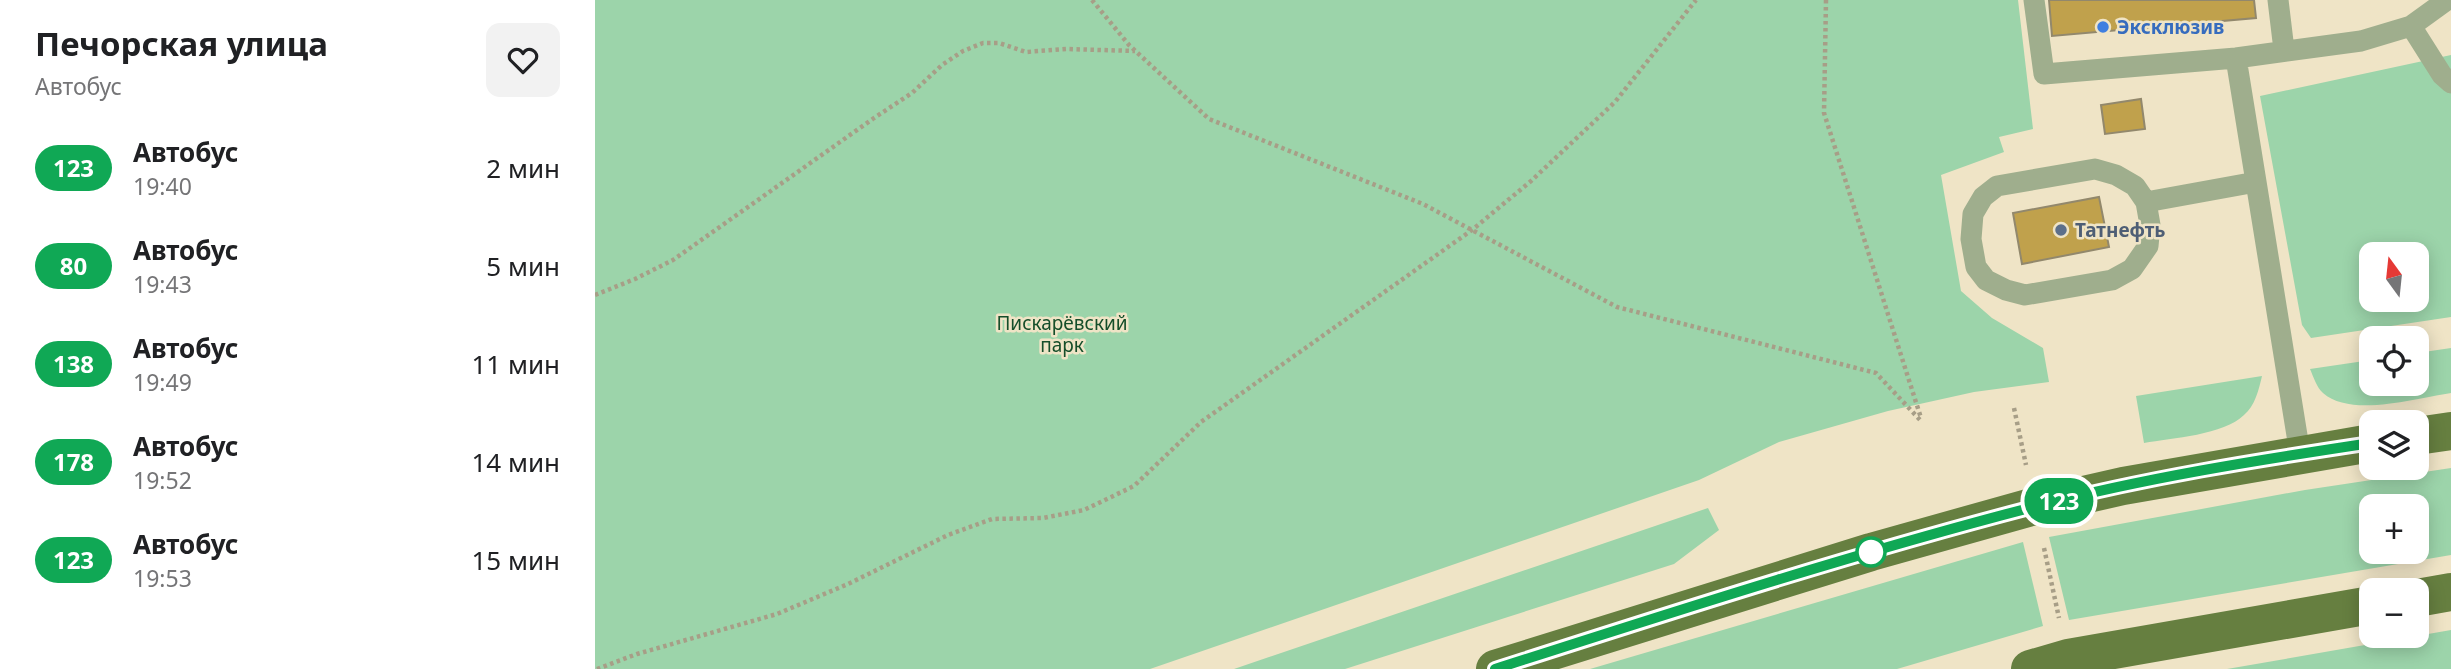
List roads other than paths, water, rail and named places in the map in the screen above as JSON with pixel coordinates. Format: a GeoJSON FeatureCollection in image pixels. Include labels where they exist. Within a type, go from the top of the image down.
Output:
{"type":"FeatureCollection","features":[{"type":"Feature","properties":{"kind":"main road"},"geometry":{"type":"LineString","coordinates":[[2429,434],[2451,430]]}},
{"type":"Feature","properties":{"kind":"main road"},"geometry":{"type":"LineString","coordinates":[[1495,669],[1858,556],[2035,506],[2123,486],[2359,445]]}},
{"type":"Feature","properties":{"kind":"main road"},"geometry":{"type":"LineString","coordinates":[[2429,596],[2451,593]]}},
{"type":"Feature","properties":{"kind":"main road"},"geometry":{"type":"LineString","coordinates":[[2030,669],[2068,658],[2359,607]]}},
{"type":"Feature","properties":{"kind":"lane"},"geometry":{"type":"LineString","coordinates":[[2034,0],[2044,74],[2236,58],[2361,41],[2411,26],[2447,0]]}},
{"type":"Feature","properties":{"kind":"lane"},"geometry":{"type":"LineString","coordinates":[[2278,0],[2284,50]]}},
{"type":"Feature","properties":{"kind":"lane"},"geometry":{"type":"LineString","coordinates":[[2411,26],[2442,75],[2451,83]]}},
{"type":"Feature","properties":{"kind":"lane"},"geometry":{"type":"LineString","coordinates":[[2236,58],[2300,454]]}},
{"type":"Feature","properties":{"kind":"lane"},"geometry":{"type":"LineString","coordinates":[[2095,169],[2116,175],[2135,186],[2146,202],[2150,225],[2148,246],[2132,269],[2112,281],[2025,295],[2006,290],[1986,280],[1976,267],[1971,239],[1973,214],[1983,197],[1997,186],[2095,169]]}},
{"type":"Feature","properties":{"kind":"lane"},"geometry":{"type":"LineString","coordinates":[[2146,202],[2256,182]]}},
{"type":"Feature","properties":{"kind":"place","name":"Эксклюзив"},"geometry":{"type":"Point","coordinates":[2103,27]}},
{"type":"Feature","properties":{"kind":"place","name":"Татнефть"},"geometry":{"type":"Point","coordinates":[2061,230]}},
{"type":"Feature","properties":{"kind":"park label","name":"Пискарёвский парк"},"geometry":{"type":"Point","coordinates":[1062,334]}}]}
